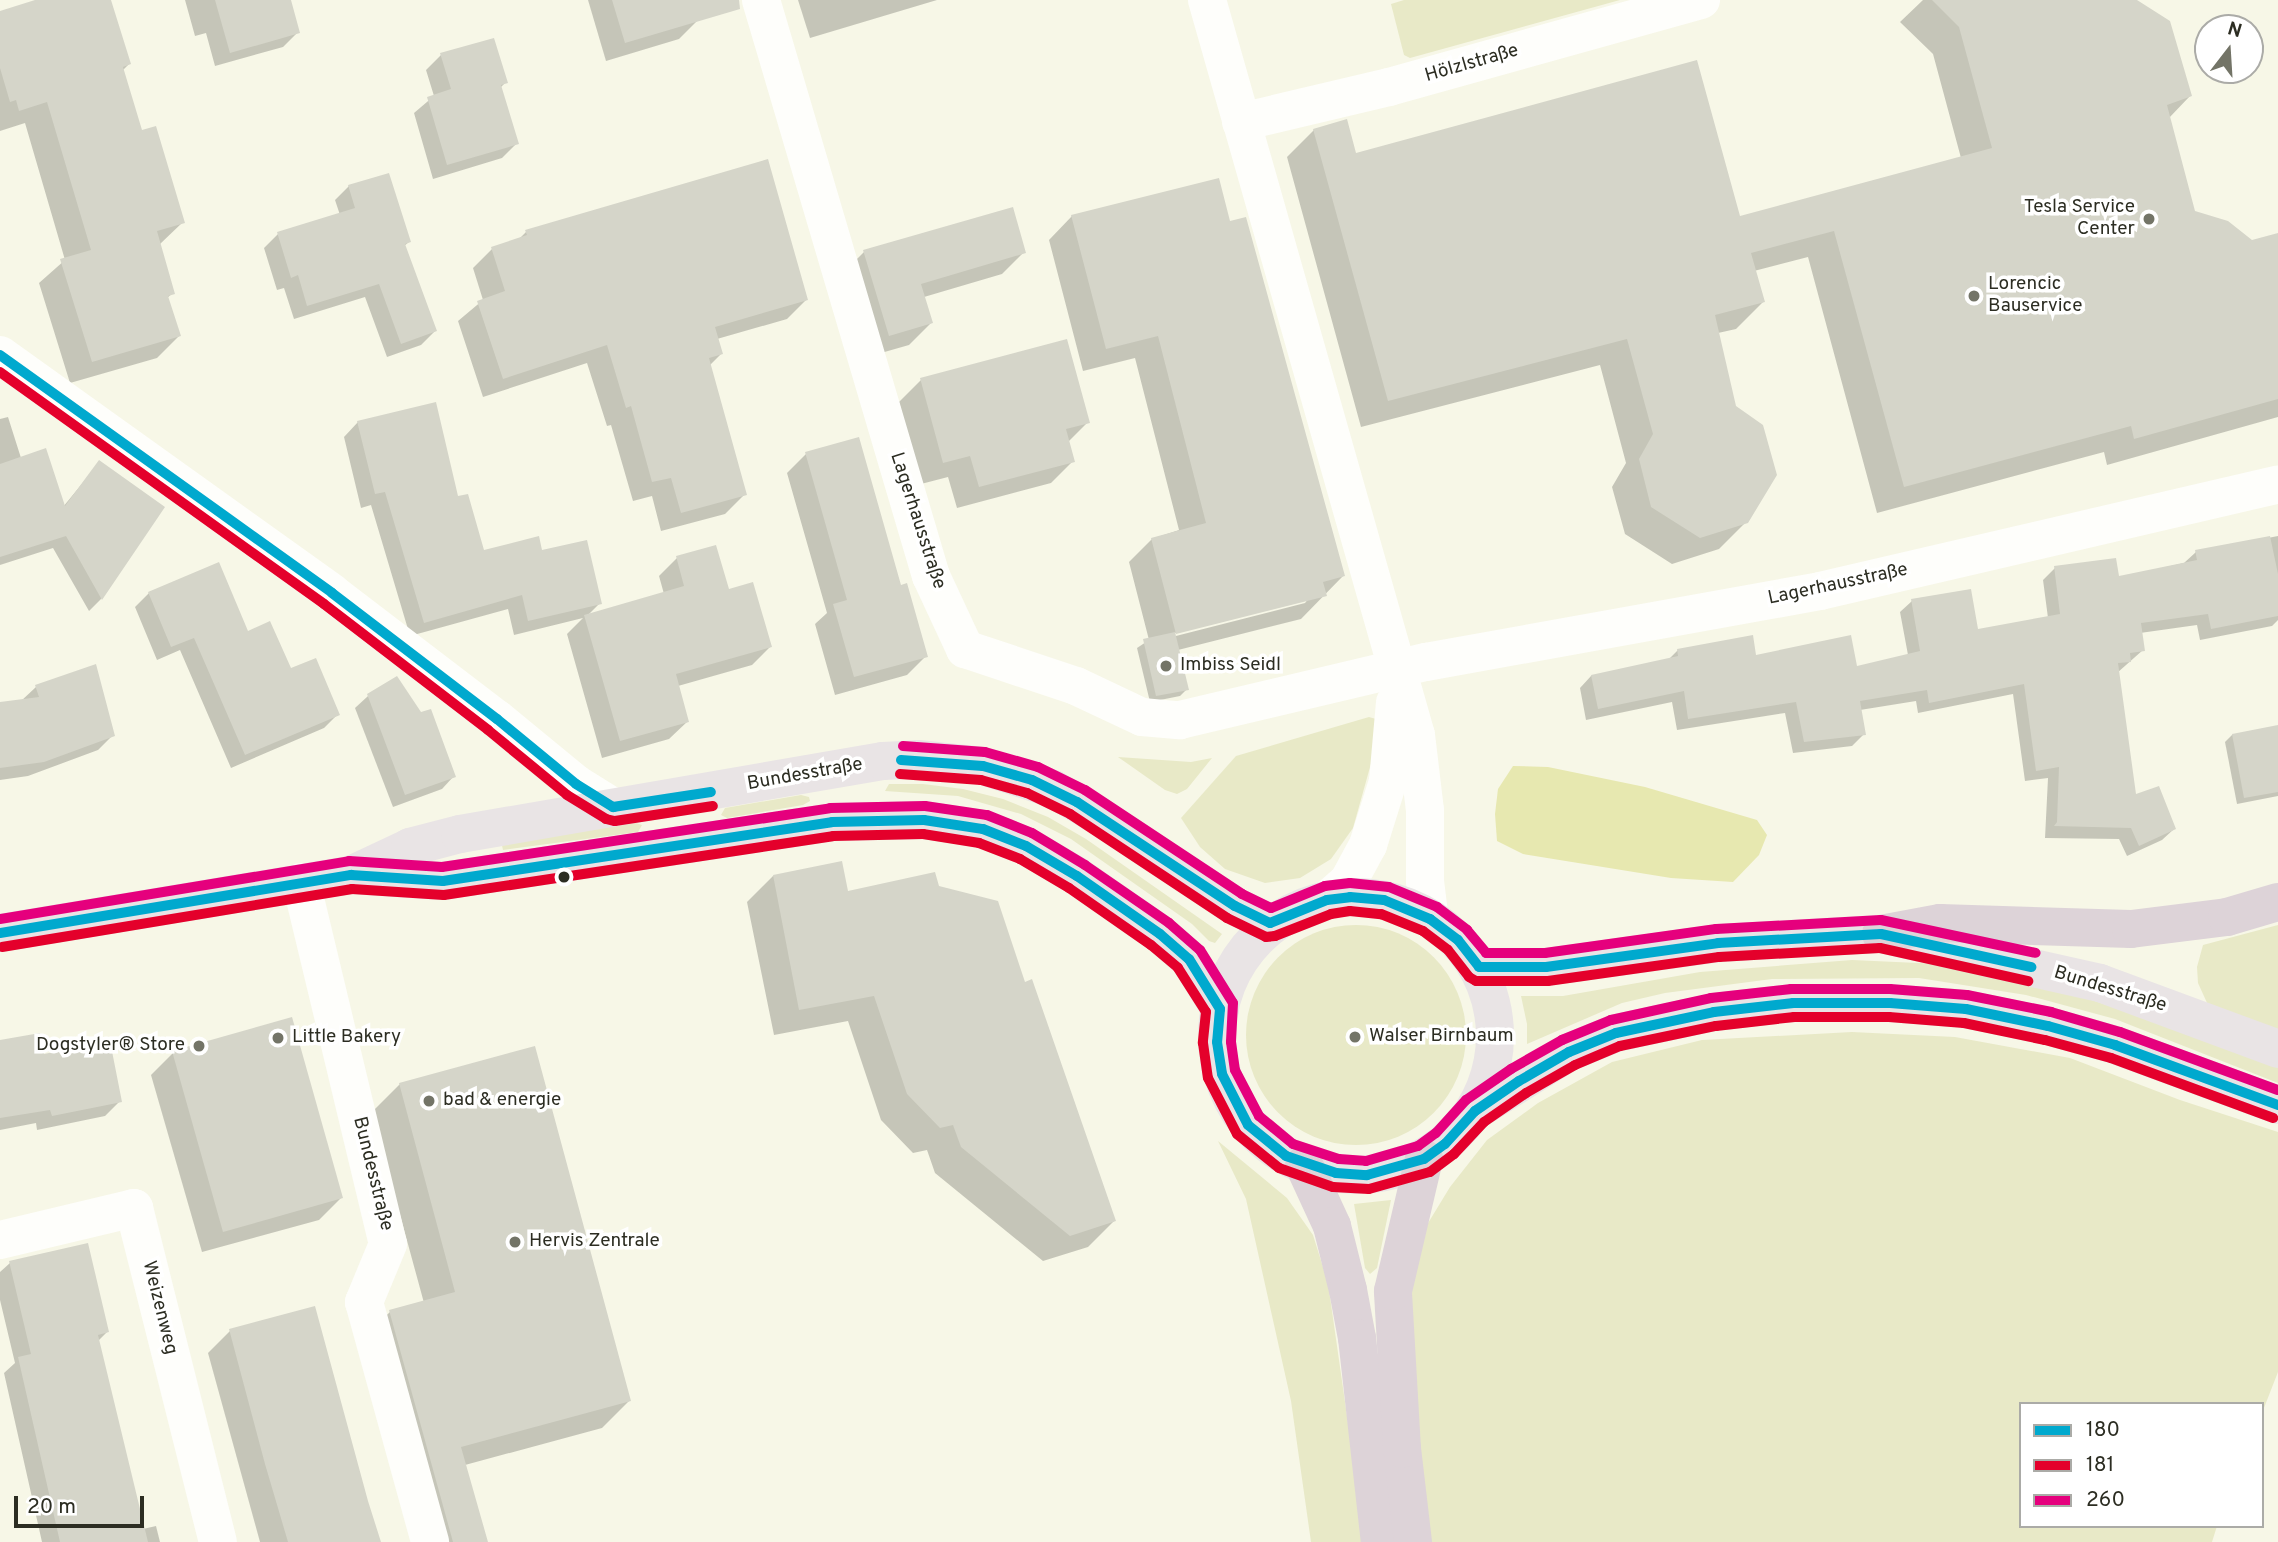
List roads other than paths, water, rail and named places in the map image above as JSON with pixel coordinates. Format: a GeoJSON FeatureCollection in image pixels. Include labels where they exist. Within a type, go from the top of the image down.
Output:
{"type":"FeatureCollection","features":[{"type":"Feature","properties":{"kind":"highway"},"geometry":{"type":"LineString","coordinates":[[1881,934],[1940,923],[2131,929],[2227,917],[2278,902]]}},
{"type":"Feature","properties":{"kind":"highway"},"geometry":{"type":"LineString","coordinates":[[1413,1542],[1402,1449],[1393,1291],[1424,1159]]}},
{"type":"Feature","properties":{"kind":"highway"},"geometry":{"type":"LineString","coordinates":[[1304,1165],[1332,1226],[1348,1290],[1357,1338],[1380,1542]]}},
{"type":"Feature","properties":{"kind":"main road","name":"Bundesstraße"},"geometry":{"type":"LineString","coordinates":[[351,875],[410,847],[460,834],[883,761],[918,759],[983,766],[1032,780],[1077,802],[1236,906],[1270,923]]}},
{"type":"Feature","properties":{"kind":"main road","name":"Bundesstraße"},"geometry":{"type":"LineString","coordinates":[[0,933],[351,875],[443,881],[832,822],[924,820],[982,829],[1027,846],[1077,876],[1160,934],[1189,959],[1220,1009]]}},
{"type":"Feature","properties":{"kind":"main road"},"geometry":{"type":"LineString","coordinates":[[1475,1111],[1492,1068],[1495,1021],[1479,967],[1458,940],[1430,919],[1384,900],[1350,897],[1327,900],[1302,907],[1270,923],[1242,954],[1220,1009],[1217,1042],[1220,1063],[1236,1104],[1248,1125],[1269,1143],[1304,1165],[1336,1174],[1367,1175],[1424,1159],[1445,1144],[1475,1111],[1569,1052],[1616,1033],[1714,1012],[1793,1003],[1890,1003],[1966,1009],[2048,1026],[2115,1045],[2278,1105]]}},
{"type":"Feature","properties":{"kind":"main road","name":"Bundesstraße"},"geometry":{"type":"LineString","coordinates":[[1479,967],[1546,967],[1718,943],[1881,934],[2100,983],[2278,1049]]}},
{"type":"Feature","properties":{"kind":"street","name":"Lagerhausstraße"},"geometry":{"type":"LineString","coordinates":[[761,0],[931,576],[965,649],[1076,686],[1142,717],[1180,720],[1395,668],[1820,591],[2278,484]]}},
{"type":"Feature","properties":{"kind":"street"},"geometry":{"type":"LineString","coordinates":[[1207,0],[1416,736],[1425,810],[1425,881],[1430,919]]}},
{"type":"Feature","properties":{"kind":"street","name":"Hölzlstraße"},"geometry":{"type":"LineString","coordinates":[[1241,122],[1389,87],[1701,0]]}},
{"type":"Feature","properties":{"kind":"street"},"geometry":{"type":"LineString","coordinates":[[0,355],[250,532],[497,719],[576,785],[613,807]]}},
{"type":"Feature","properties":{"kind":"street"},"geometry":{"type":"LineString","coordinates":[[1327,900],[1348,882],[1368,845],[1388,781],[1394,733],[1395,668]]}},
{"type":"Feature","properties":{"kind":"street","name":"Bundesstraße"},"geometry":{"type":"LineString","coordinates":[[301,882],[388,1244],[364,1302],[430,1542]]}},
{"type":"Feature","properties":{"kind":"street","name":"Weizenweg"},"geometry":{"type":"LineString","coordinates":[[0,1240],[134,1208],[218,1542]]}},
{"type":"Feature","properties":{"kind":"place","name":"Tesla Service Center"},"geometry":{"type":"Point","coordinates":[2149,219]}},
{"type":"Feature","properties":{"kind":"place","name":"Lorencic Bauservice"},"geometry":{"type":"Point","coordinates":[1974,296]}},
{"type":"Feature","properties":{"kind":"place","name":"Imbiss Seidl"},"geometry":{"type":"Point","coordinates":[1166,666]}},
{"type":"Feature","properties":{"kind":"place","name":"Walser Birnbaum"},"geometry":{"type":"Point","coordinates":[1355,1037]}},
{"type":"Feature","properties":{"kind":"place","name":"Little Bakery"},"geometry":{"type":"Point","coordinates":[278,1038]}},
{"type":"Feature","properties":{"kind":"place","name":"Dogstyler® Store"},"geometry":{"type":"Point","coordinates":[199,1046]}},
{"type":"Feature","properties":{"kind":"place","name":"bad & energie"},"geometry":{"type":"Point","coordinates":[429,1101]}},
{"type":"Feature","properties":{"kind":"place","name":"Hervis Zentrale"},"geometry":{"type":"Point","coordinates":[515,1242]}}]}
